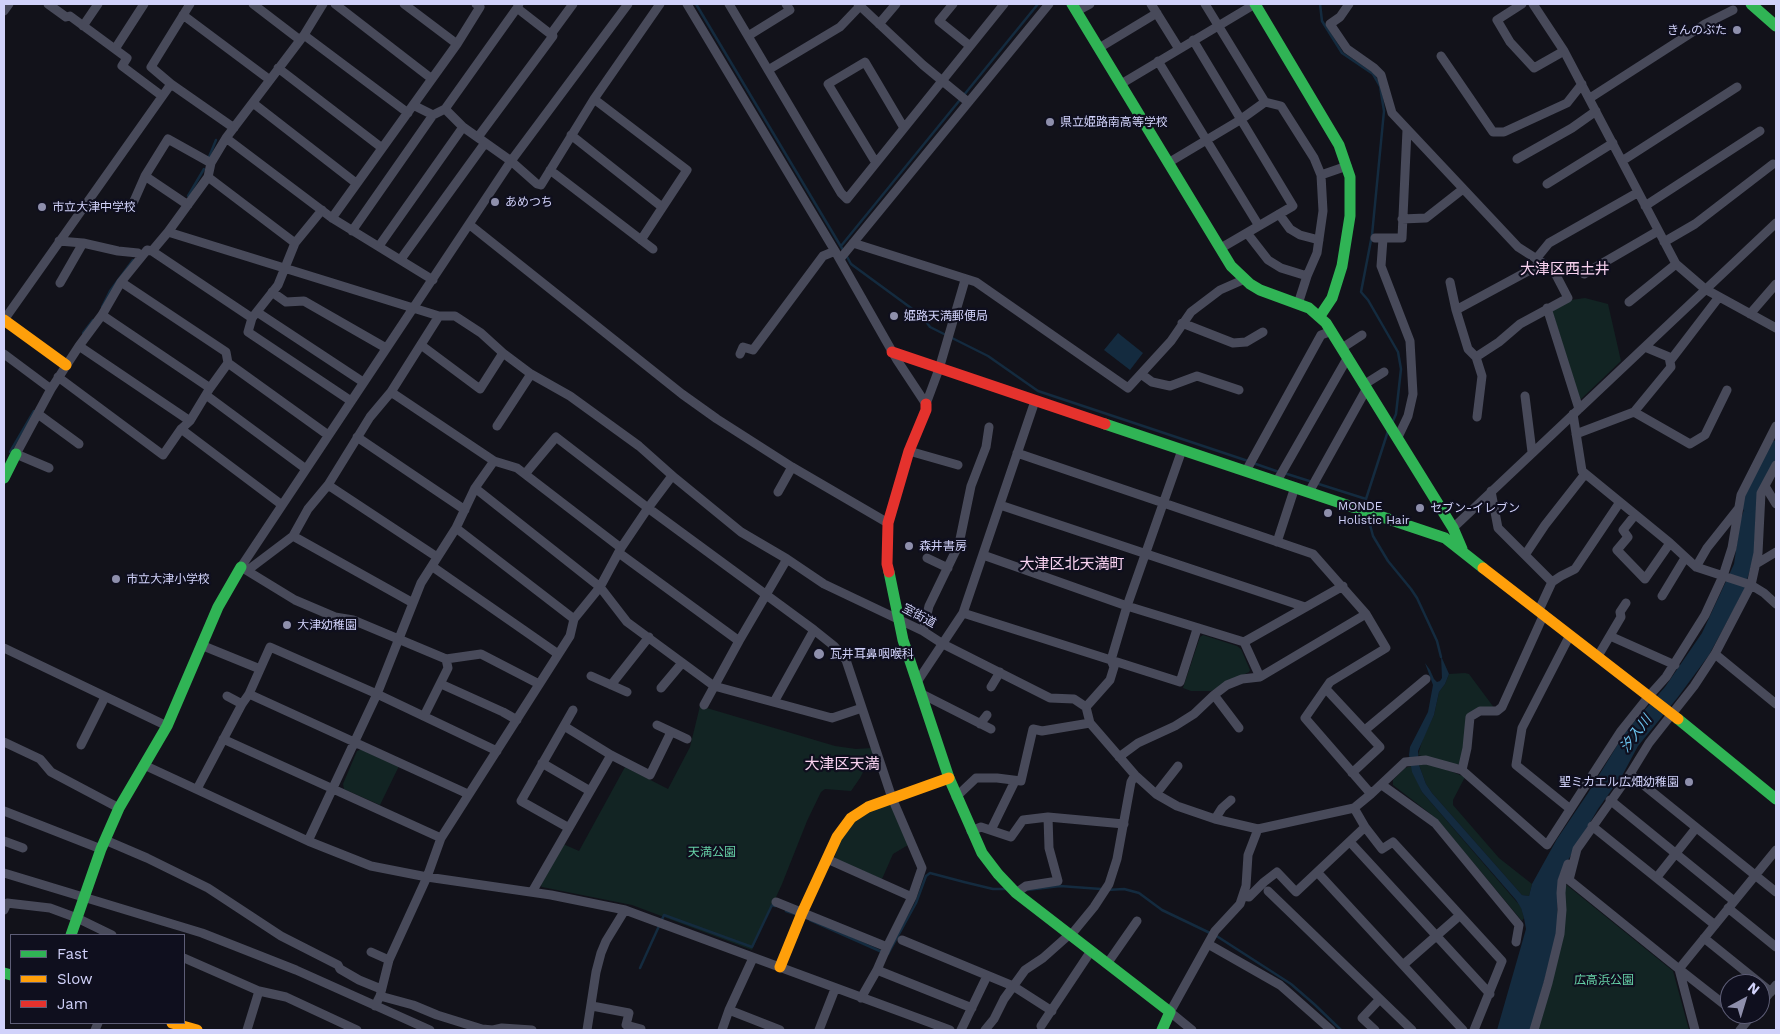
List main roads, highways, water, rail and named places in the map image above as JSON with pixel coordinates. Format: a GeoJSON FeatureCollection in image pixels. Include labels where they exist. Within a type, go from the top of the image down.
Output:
{"type":"FeatureCollection","features":[{"type":"Feature","properties":{"kind":"water"},"geometry":{"type":"Polygon","coordinates":[[[1118,333],[1143,353],[1130,370],[1104,350],[1118,333]]]}},
{"type":"Feature","properties":{"kind":"water"},"geometry":{"type":"Polygon","coordinates":[[[1773,464],[1757,495],[1754,556],[1744,590],[1709,655],[1638,746],[1623,774],[1598,809],[1560,874],[1557,890],[1558,930],[1531,1030],[1497,1030],[1526,929],[1524,918],[1516,900],[1422,792],[1412,772],[1409,755],[1410,747],[1428,712],[1433,685],[1425,663],[1434,679],[1437,682],[1440,681],[1442,678],[1441,656],[1449,674],[1439,692],[1434,715],[1418,751],[1419,765],[1426,784],[1522,895],[1529,896],[1532,884],[1557,839],[1626,731],[1665,687],[1702,633],[1734,564],[1740,522],[1749,494],[1773,464]]]}},
{"type":"Feature","properties":{"kind":"waterway"},"geometry":{"type":"LineString","coordinates":[[696,4],[843,250]]}},
{"type":"Feature","properties":{"kind":"waterway"},"geometry":{"type":"LineString","coordinates":[[841,246],[1038,4]]}},
{"type":"Feature","properties":{"kind":"waterway"},"geometry":{"type":"LineString","coordinates":[[1320,4],[1322,21],[1342,53],[1373,74],[1380,86],[1384,111],[1372,235],[1361,292],[1368,300],[1398,352],[1401,369],[1396,414],[1393,421]]}},
{"type":"Feature","properties":{"kind":"waterway"},"geometry":{"type":"LineString","coordinates":[[209,157],[216,140]]}},
{"type":"Feature","properties":{"kind":"waterway"},"geometry":{"type":"LineString","coordinates":[[188,196],[204,169]]}},
{"type":"Feature","properties":{"kind":"waterway"},"geometry":{"type":"LineString","coordinates":[[846,255],[851,264],[922,316],[930,327],[988,356],[1038,391],[1248,461]]}},
{"type":"Feature","properties":{"kind":"waterway"},"geometry":{"type":"LineString","coordinates":[[102,307],[110,291],[133,260]]}},
{"type":"Feature","properties":{"kind":"waterway"},"geometry":{"type":"LineString","coordinates":[[83,333],[93,320]]}},
{"type":"Feature","properties":{"kind":"waterway"},"geometry":{"type":"LineString","coordinates":[[10,452],[34,411]]}},
{"type":"Feature","properties":{"kind":"waterway"},"geometry":{"type":"LineString","coordinates":[[1367,507],[1366,499],[1388,431]]}},
{"type":"Feature","properties":{"kind":"waterway","name":"汐入川"},"geometry":{"type":"LineString","coordinates":[[1749,505],[1756,485],[1776,448]]}},
{"type":"Feature","properties":{"kind":"waterway"},"geometry":{"type":"LineString","coordinates":[[1253,463],[1279,472]]}},
{"type":"Feature","properties":{"kind":"waterway"},"geometry":{"type":"LineString","coordinates":[[1284,473],[1366,499]]}},
{"type":"Feature","properties":{"kind":"waterway"},"geometry":{"type":"LineString","coordinates":[[1368,517],[1373,536],[1388,561],[1417,598],[1437,641],[1441,657]]}},
{"type":"Feature","properties":{"kind":"waterway"},"geometry":{"type":"LineString","coordinates":[[888,954],[916,903],[926,876],[930,873],[993,889],[1007,889]]}},
{"type":"Feature","properties":{"kind":"waterway"},"geometry":{"type":"LineString","coordinates":[[1027,890],[1060,886],[1101,889]]}},
{"type":"Feature","properties":{"kind":"waterway"},"geometry":{"type":"LineString","coordinates":[[1107,890],[1124,889],[1139,893],[1162,910],[1210,933]]}},
{"type":"Feature","properties":{"kind":"waterway"},"geometry":{"type":"LineString","coordinates":[[640,968],[664,915],[752,947],[772,905],[775,906]]}},
{"type":"Feature","properties":{"kind":"waterway"},"geometry":{"type":"LineString","coordinates":[[786,911],[798,915]]}},
{"type":"Feature","properties":{"kind":"waterway"},"geometry":{"type":"LineString","coordinates":[[810,920],[882,952]]}},
{"type":"Feature","properties":{"kind":"waterway"},"geometry":{"type":"LineString","coordinates":[[1215,935],[1291,984],[1341,1030]]}},
{"type":"Feature","properties":{"kind":"place","name":"きんのぶた"},"geometry":{"type":"Point","coordinates":[1737,30]}},
{"type":"Feature","properties":{"kind":"place","name":"県立姫路南高等学校"},"geometry":{"type":"Point","coordinates":[1050,122]}},
{"type":"Feature","properties":{"kind":"place","name":"あめつち"},"geometry":{"type":"Point","coordinates":[495,202]}},
{"type":"Feature","properties":{"kind":"place","name":"市立大津中学校"},"geometry":{"type":"Point","coordinates":[42,207]}},
{"type":"Feature","properties":{"kind":"place","name":"姫路天満郵便局"},"geometry":{"type":"Point","coordinates":[894,316]}},
{"type":"Feature","properties":{"kind":"place","name":"セブン-イレブン"},"geometry":{"type":"Point","coordinates":[1420,508]}},
{"type":"Feature","properties":{"kind":"place","name":"MONDE Holistic Hair"},"geometry":{"type":"Point","coordinates":[1328,513]}},
{"type":"Feature","properties":{"kind":"place","name":"森井書房"},"geometry":{"type":"Point","coordinates":[909,546]}},
{"type":"Feature","properties":{"kind":"place","name":"市立大津小学校"},"geometry":{"type":"Point","coordinates":[116,579]}},
{"type":"Feature","properties":{"kind":"place","name":"大津幼稚園"},"geometry":{"type":"Point","coordinates":[287,625]}},
{"type":"Feature","properties":{"kind":"place","name":"瓦井耳鼻咽喉科"},"geometry":{"type":"Point","coordinates":[819,654]}},
{"type":"Feature","properties":{"kind":"place","name":"聖ミカエル広畑幼稚園"},"geometry":{"type":"Point","coordinates":[1689,782]}},
{"type":"Feature","properties":{"kind":"district","name":"大津区西土井"},"geometry":{"type":"Point","coordinates":[1565,270]}},
{"type":"Feature","properties":{"kind":"district","name":"大津区北天満町"},"geometry":{"type":"Point","coordinates":[1072,565]}},
{"type":"Feature","properties":{"kind":"district","name":"大津区天満"},"geometry":{"type":"Point","coordinates":[842,765]}},
{"type":"Feature","properties":{"kind":"park label","name":"天満公園"},"geometry":{"type":"Point","coordinates":[712,852]}},
{"type":"Feature","properties":{"kind":"park label","name":"広高浜公園"},"geometry":{"type":"Point","coordinates":[1604,980]}}]}
